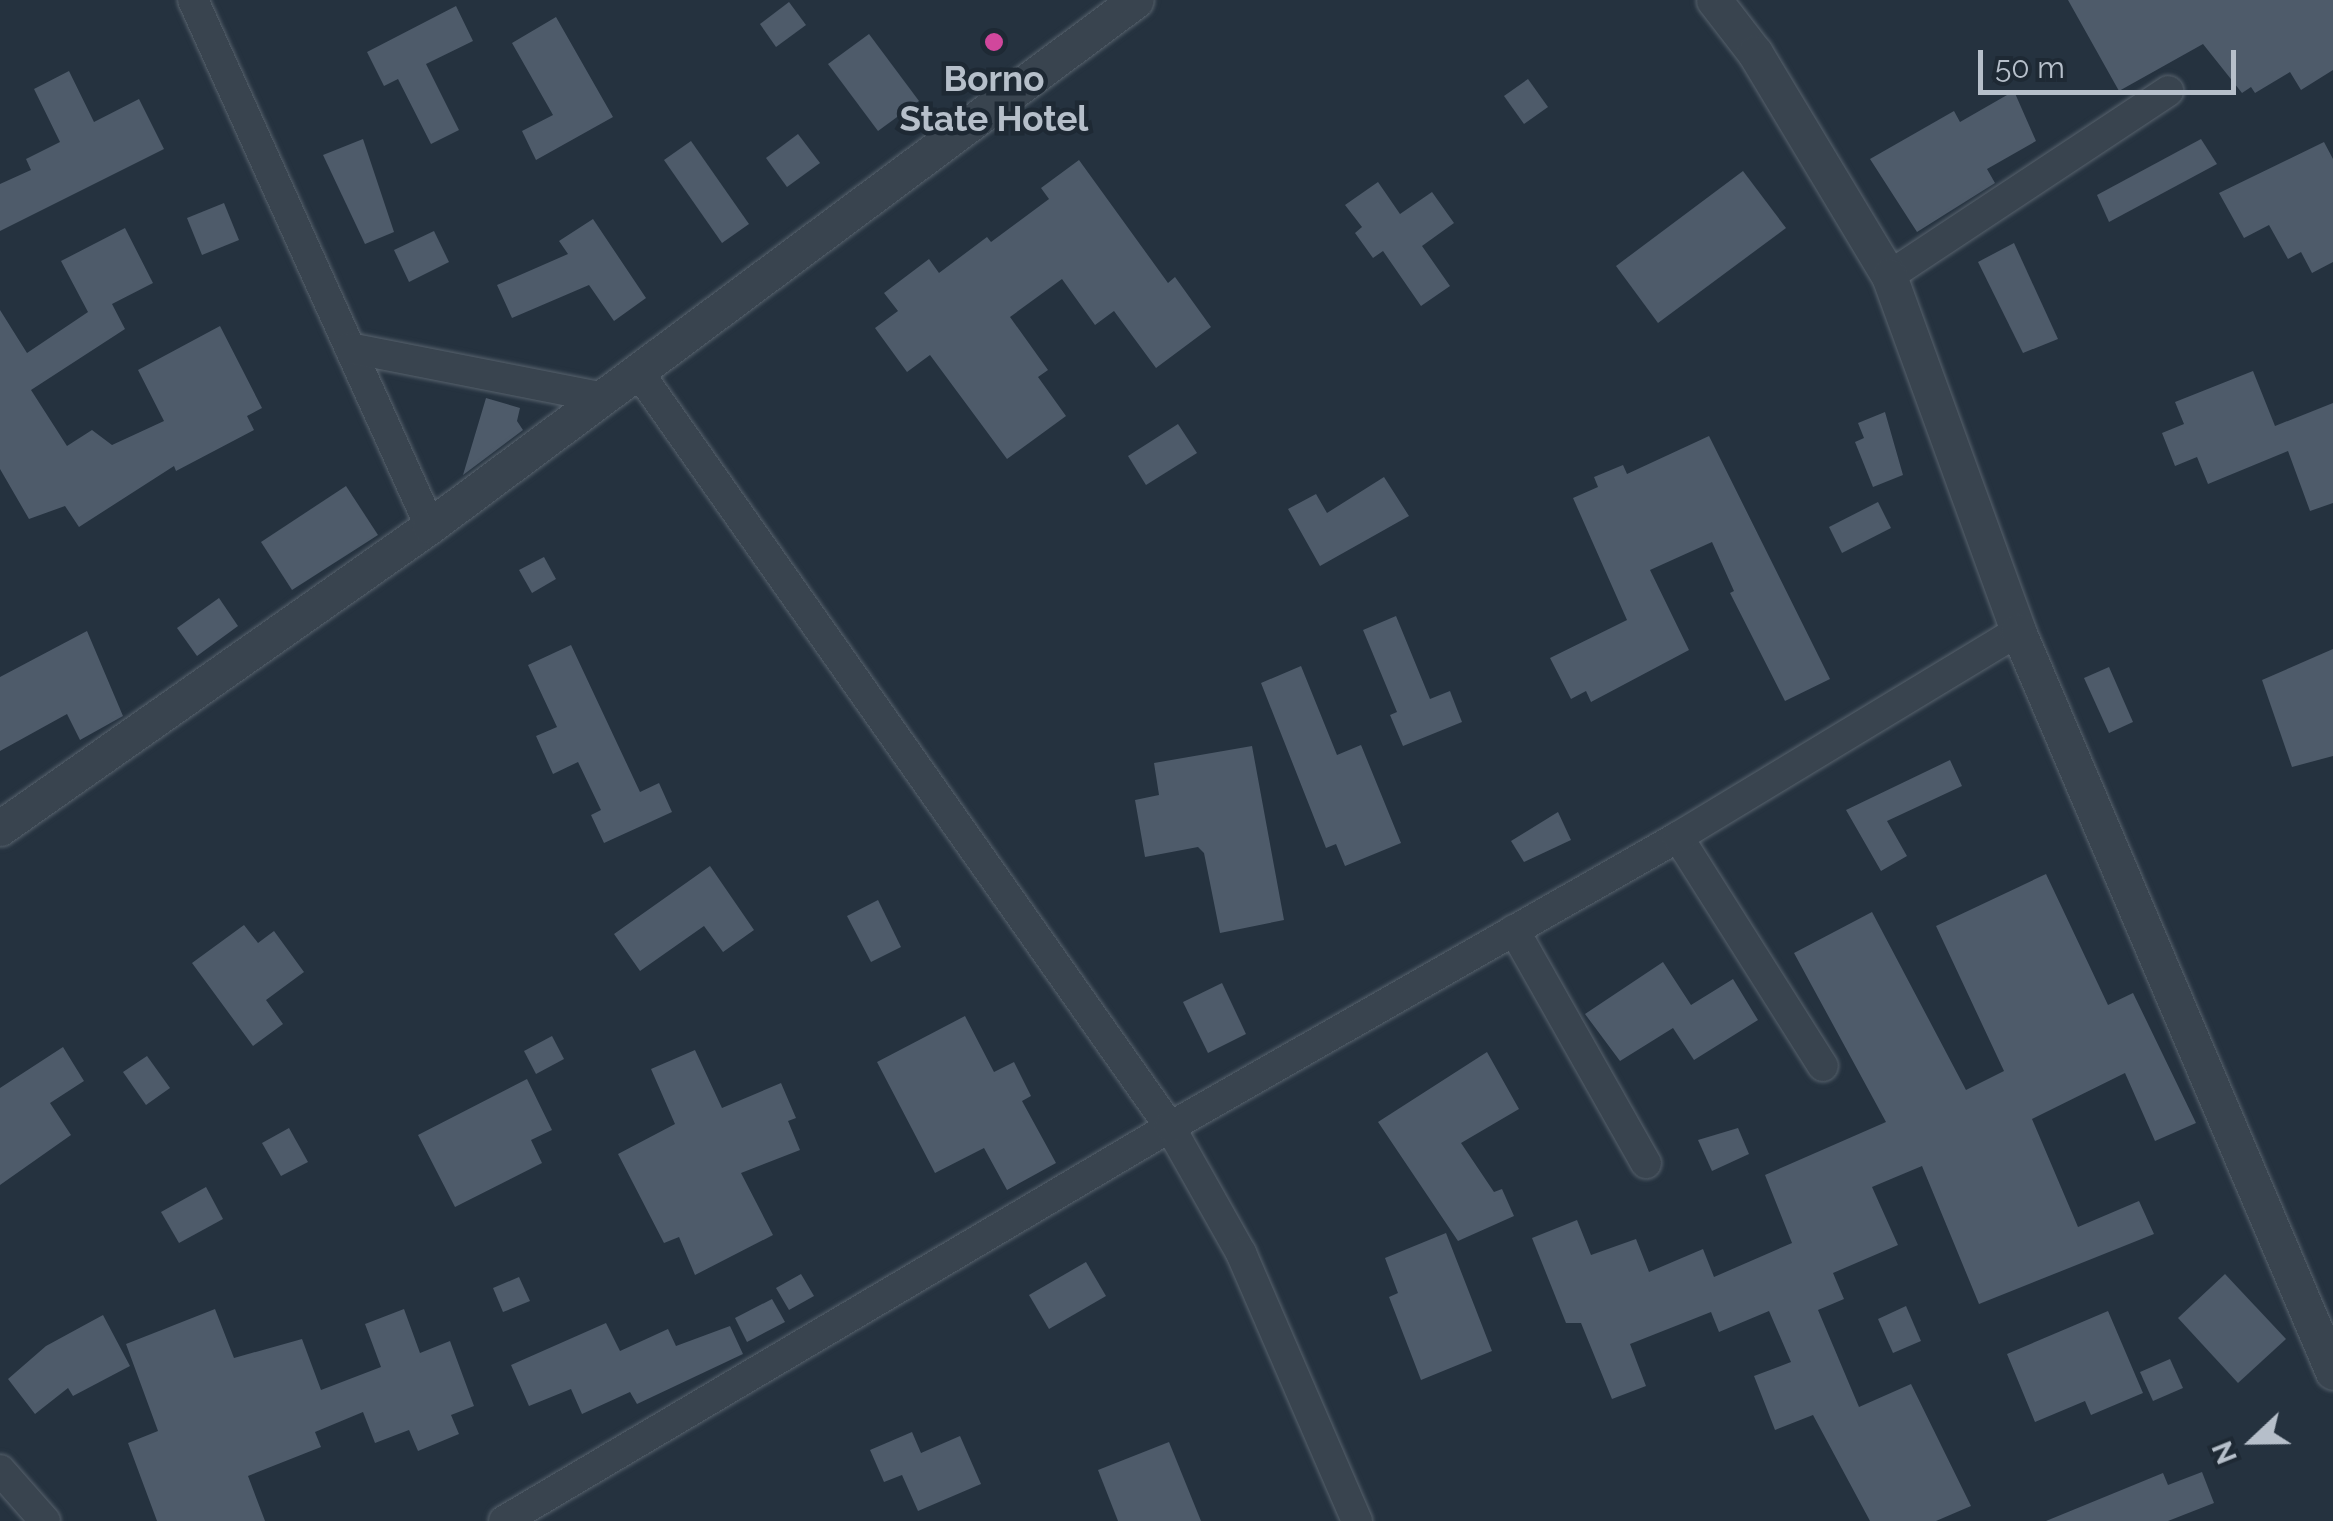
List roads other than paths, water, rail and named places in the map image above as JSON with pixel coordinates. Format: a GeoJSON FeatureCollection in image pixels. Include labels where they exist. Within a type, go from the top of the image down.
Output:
{"type":"FeatureCollection","features":[{"type":"Feature","properties":{"kind":"street"},"geometry":{"type":"LineString","coordinates":[[193,0],[430,526]]}},
{"type":"Feature","properties":{"kind":"street"},"geometry":{"type":"LineString","coordinates":[[0,828],[430,526],[640,373],[1136,0]]}},
{"type":"Feature","properties":{"kind":"street"},"geometry":{"type":"LineString","coordinates":[[1714,0],[1755,53],[1889,276],[2018,631],[2333,1372]]}},
{"type":"Feature","properties":{"kind":"street"},"geometry":{"type":"LineString","coordinates":[[1889,276],[2168,91]]}},
{"type":"Feature","properties":{"kind":"street"},"geometry":{"type":"LineString","coordinates":[[350,348],[605,398]]}},
{"type":"Feature","properties":{"kind":"street"},"geometry":{"type":"LineString","coordinates":[[640,373],[1170,1127],[1248,1268],[1357,1521]]}},
{"type":"Feature","properties":{"kind":"street"},"geometry":{"type":"LineString","coordinates":[[504,1521],[1170,1127],[1678,837],[2018,631]]}},
{"type":"Feature","properties":{"kind":"street"},"geometry":{"type":"LineString","coordinates":[[1678,837],[1823,1066]]}},
{"type":"Feature","properties":{"kind":"street"},"geometry":{"type":"LineString","coordinates":[[1514,930],[1646,1163]]}},
{"type":"Feature","properties":{"kind":"street"},"geometry":{"type":"LineString","coordinates":[[0,1470],[45,1521]]}},
{"type":"Feature","properties":{"kind":"place","name":"Borno State Hotel"},"geometry":{"type":"Point","coordinates":[994,42]}}]}
